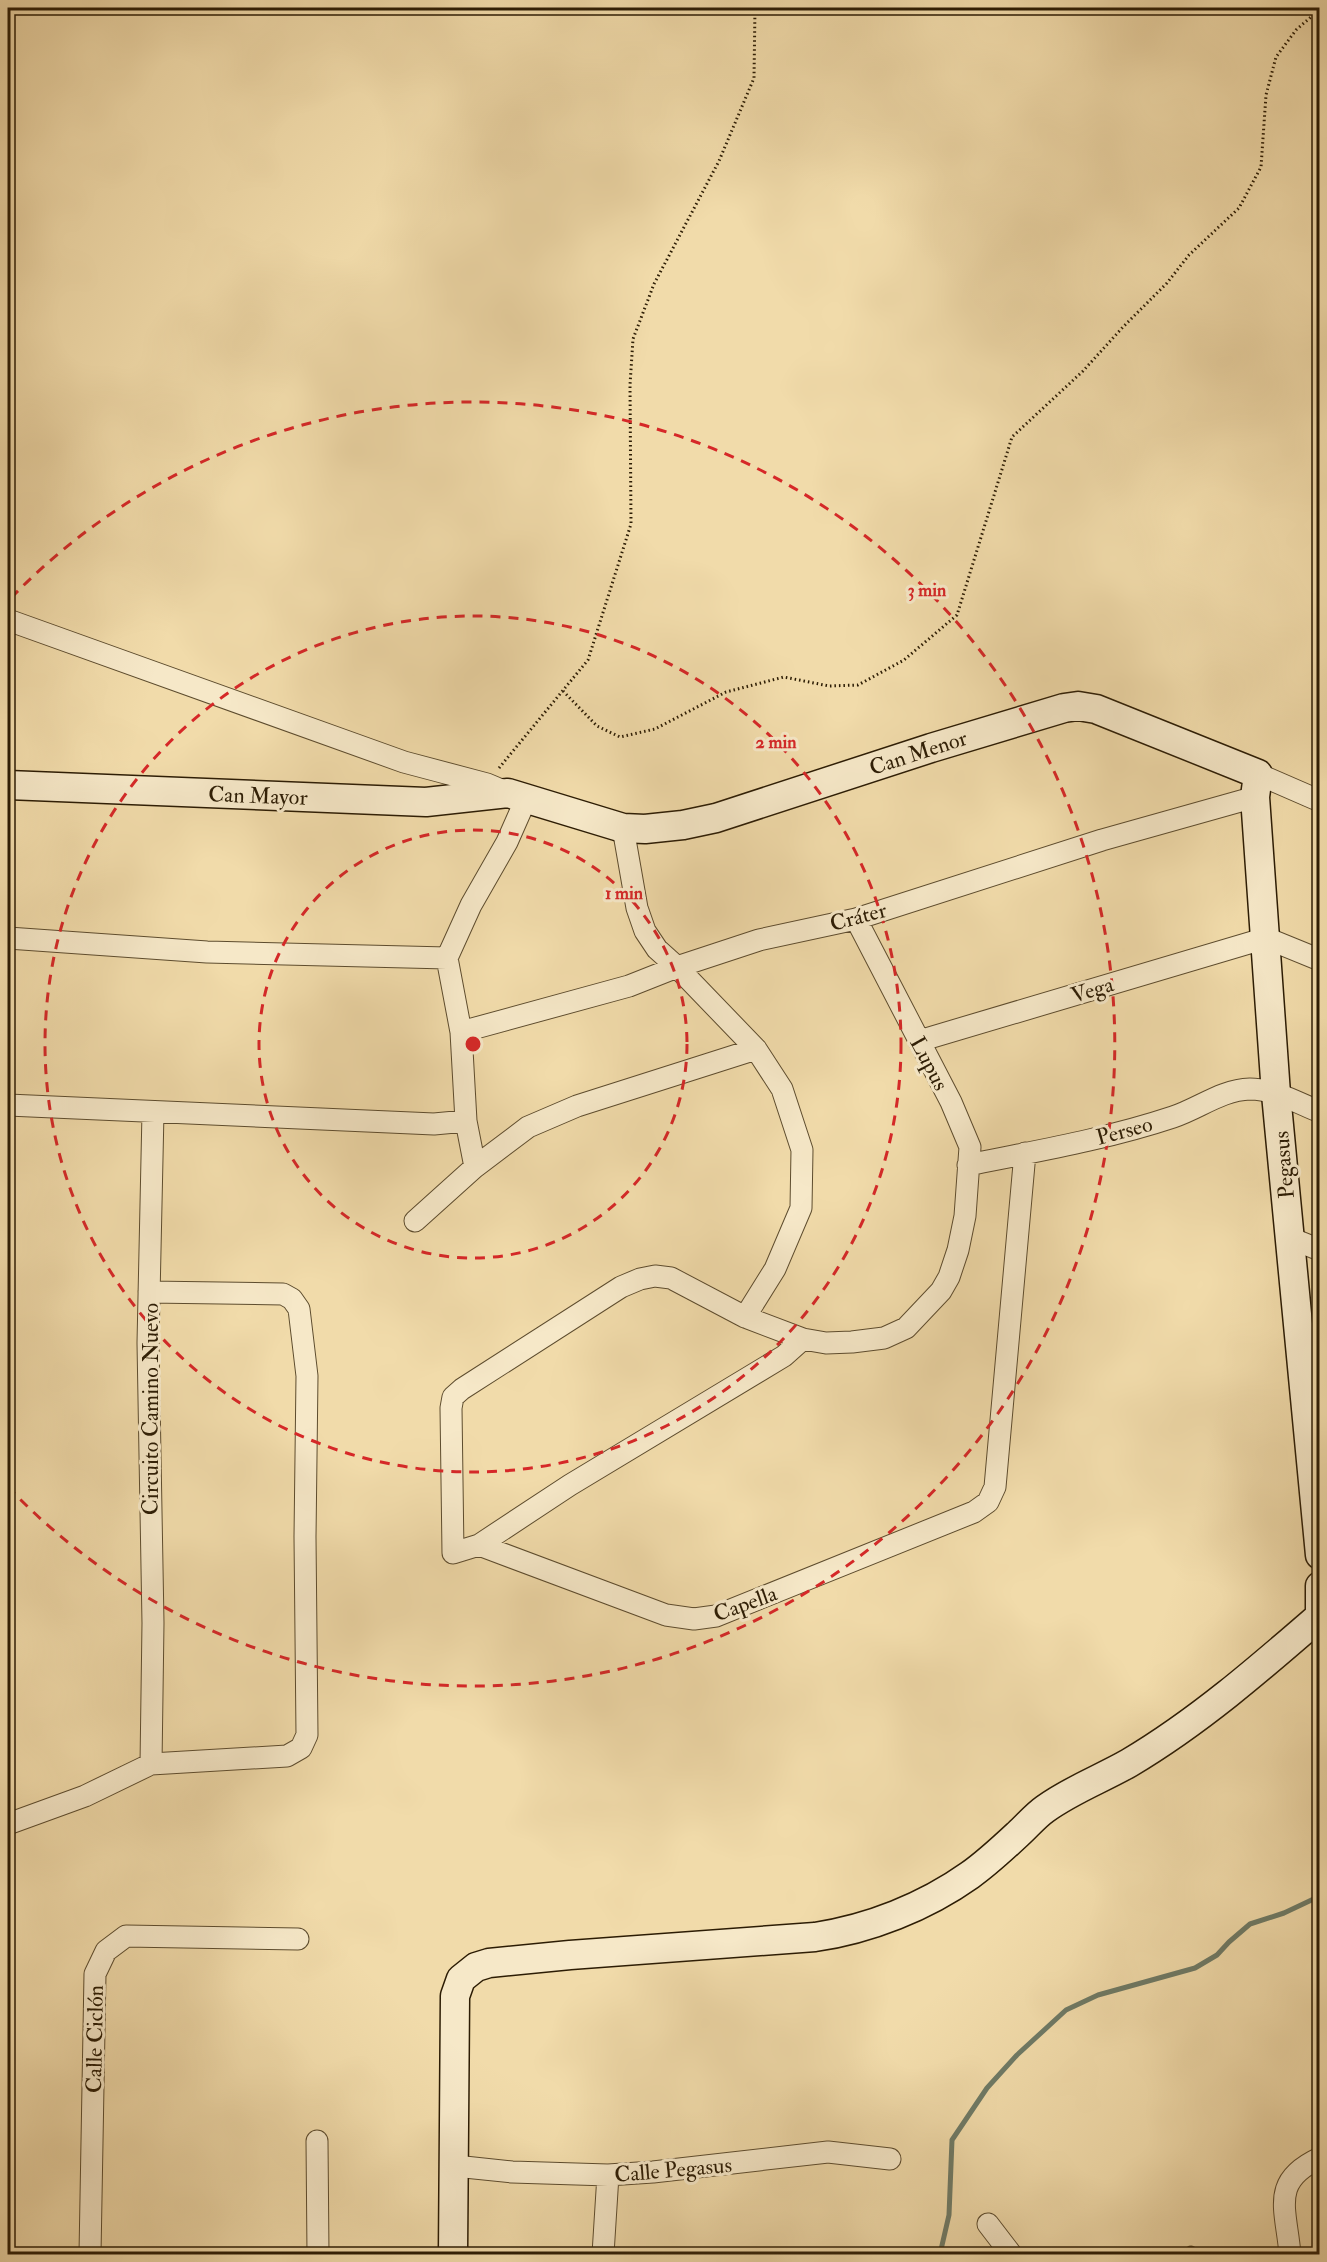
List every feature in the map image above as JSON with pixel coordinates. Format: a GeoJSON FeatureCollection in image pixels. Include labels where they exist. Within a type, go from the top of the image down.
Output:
{"type":"FeatureCollection","features":[{"type":"Feature","properties":{"kind":"street"},"geometry":{"type":"LineString","coordinates":[[8,620],[404,762],[507,792],[507,842],[471,905],[447,958],[461,1032],[466,1121],[475,1167]]}},
{"type":"Feature","properties":{"kind":"street","name":"Can Menor"},"geometry":{"type":"LineString","coordinates":[[507,792],[623,828],[645,829],[683,825],[716,818],[942,744],[1064,708],[1078,706],[1096,709],[1257,786],[1320,801]]}},
{"type":"Feature","properties":{"kind":"street","name":"Can Mayor"},"geometry":{"type":"LineString","coordinates":[[8,785],[426,802],[507,792]]}},
{"type":"Feature","properties":{"kind":"street","name":"Cráter"},"geometry":{"type":"LineString","coordinates":[[461,1032],[629,986],[677,967],[759,940],[856,919],[1102,840],[1257,786]]}},
{"type":"Feature","properties":{"kind":"street","name":"Pegasus"},"geometry":{"type":"LineString","coordinates":[[1257,786],[1276,1094],[1320,1555]]}},
{"type":"Feature","properties":{"kind":"street"},"geometry":{"type":"LineString","coordinates":[[623,828],[637,908],[645,931],[657,949],[756,1049],[782,1089],[802,1150],[801,1208],[775,1269],[745,1317]]}},
{"type":"Feature","properties":{"kind":"street","name":"Lupus"},"geometry":{"type":"LineString","coordinates":[[479,1545],[453,1553],[451,1408],[453,1397],[621,1287],[655,1276],[671,1278],[745,1317],[803,1339],[826,1343],[884,1338],[906,1328],[941,1291],[949,1277],[958,1250],[964,1216],[970,1147],[951,1102],[856,919]]}},
{"type":"Feature","properties":{"kind":"street"},"geometry":{"type":"LineString","coordinates":[[8,938],[207,952],[447,958]]}},
{"type":"Feature","properties":{"kind":"street"},"geometry":{"type":"LineString","coordinates":[[1266,938],[1320,960]]}},
{"type":"Feature","properties":{"kind":"street","name":"Vega"},"geometry":{"type":"LineString","coordinates":[[919,1041],[1266,938]]}},
{"type":"Feature","properties":{"kind":"street"},"geometry":{"type":"LineString","coordinates":[[415,1221],[475,1167],[528,1127],[577,1106],[756,1049]]}},
{"type":"Feature","properties":{"kind":"street","name":"Perseo"},"geometry":{"type":"LineString","coordinates":[[968,1165],[1092,1140],[1176,1116],[1229,1092],[1252,1089],[1276,1094],[1320,1112]]}},
{"type":"Feature","properties":{"kind":"street"},"geometry":{"type":"LineString","coordinates":[[8,1105],[434,1124],[466,1121]]}},
{"type":"Feature","properties":{"kind":"street"},"geometry":{"type":"LineString","coordinates":[[149,1292],[153,1112]]}},
{"type":"Feature","properties":{"kind":"street","name":"Capella"},"geometry":{"type":"LineString","coordinates":[[479,1545],[666,1615],[694,1619],[716,1616],[974,1512],[988,1502],[995,1487],[1024,1153]]}},
{"type":"Feature","properties":{"kind":"street"},"geometry":{"type":"LineString","coordinates":[[1290,1238],[1320,1250]]}},
{"type":"Feature","properties":{"kind":"street","name":"Circuito Camino Nuevo"},"geometry":{"type":"LineString","coordinates":[[149,1292],[283,1294],[292,1299],[299,1309],[308,1376],[305,1537],[307,1735],[301,1748],[287,1756],[151,1764],[153,1623],[149,1292]]}},
{"type":"Feature","properties":{"kind":"street"},"geometry":{"type":"LineString","coordinates":[[479,1545],[570,1485],[784,1356],[803,1339]]}},
{"type":"Feature","properties":{"kind":"street"},"geometry":{"type":"LineString","coordinates":[[1320,1586],[1320,1610]]}},
{"type":"Feature","properties":{"kind":"street"},"geometry":{"type":"LineString","coordinates":[[453,2254],[455,1996],[461,1979],[476,1967],[489,1963],[570,1955],[814,1937],[839,1933],[887,1918],[926,1901],[969,1875],[1044,1809],[1080,1787],[1128,1763],[1165,1739],[1236,1689],[1320,1616]]}},
{"type":"Feature","properties":{"kind":"street"},"geometry":{"type":"LineString","coordinates":[[8,1824],[85,1796],[151,1764]]}},
{"type":"Feature","properties":{"kind":"street","name":"Calle Ciclón"},"geometry":{"type":"LineString","coordinates":[[90,2254],[95,1974],[106,1951],[126,1936],[298,1939]]}},
{"type":"Feature","properties":{"kind":"street"},"geometry":{"type":"LineString","coordinates":[[317,2141],[318,2254]]}},
{"type":"Feature","properties":{"kind":"street","name":"Calle Pegasus"},"geometry":{"type":"LineString","coordinates":[[455,2166],[512,2172],[608,2175],[828,2152],[890,2159]]}},
{"type":"Feature","properties":{"kind":"street"},"geometry":{"type":"LineString","coordinates":[[1290,2254],[1284,2193],[1288,2181],[1303,2166],[1320,2158]]}},
{"type":"Feature","properties":{"kind":"street"},"geometry":{"type":"LineString","coordinates":[[603,2254],[608,2175]]}},
{"type":"Feature","properties":{"kind":"street"},"geometry":{"type":"LineString","coordinates":[[988,2224],[1011,2254]]}},
{"type":"Feature","properties":{"kind":"path"},"geometry":{"type":"LineString","coordinates":[[507,792],[563,690],[588,660],[631,524],[630,385],[633,339],[654,284],[719,160],[754,78],[755,8]]}},
{"type":"Feature","properties":{"kind":"path"},"geometry":{"type":"LineString","coordinates":[[563,690],[597,726],[620,737],[655,729],[726,692],[784,677],[829,686],[858,684],[904,660],[957,615],[1012,437],[1083,371],[1167,283],[1190,255],[1239,208],[1261,167],[1266,95],[1276,57],[1296,30],[1320,9]]}},
{"type":"Feature","properties":{"kind":"waterway"},"geometry":{"type":"LineString","coordinates":[[940,2254],[949,2215],[952,2140],[987,2088],[1017,2055],[1066,2010],[1098,1995],[1195,1968],[1217,1955],[1250,1924],[1284,1913],[1320,1896]]}}]}
